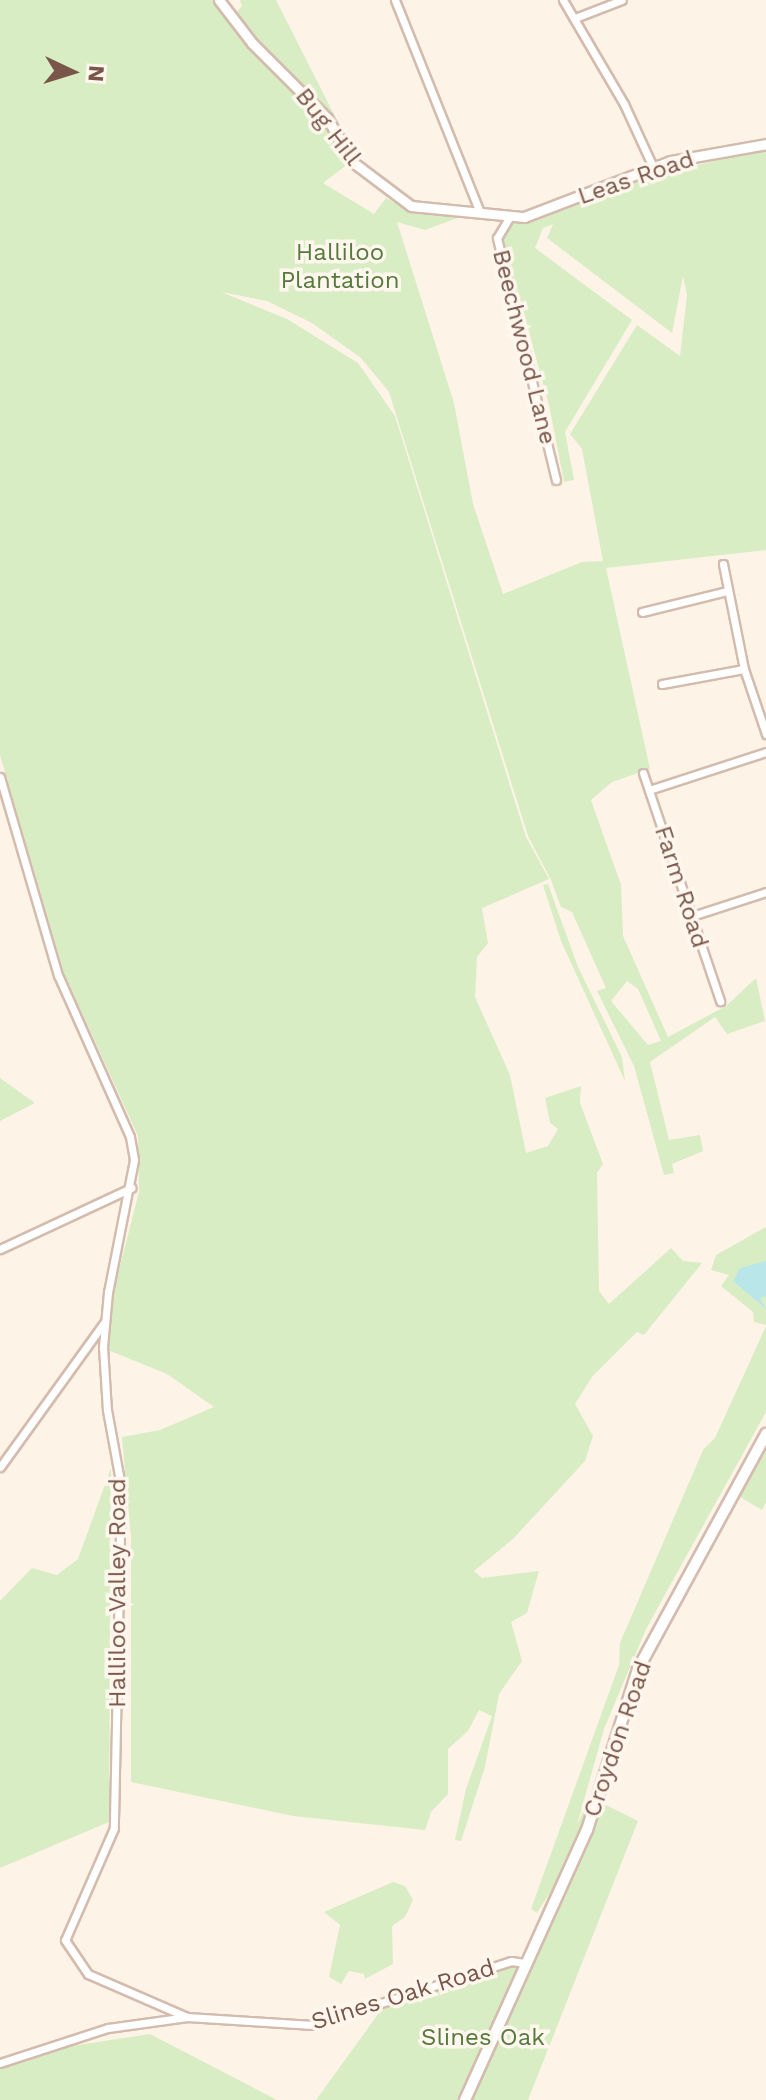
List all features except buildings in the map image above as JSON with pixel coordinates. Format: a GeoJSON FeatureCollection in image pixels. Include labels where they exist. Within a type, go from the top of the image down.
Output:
{"type":"FeatureCollection","features":[{"type":"Feature","properties":{"kind":"main road","name":"Croydon Road"},"geometry":{"type":"LineString","coordinates":[[465,2100],[587,1830],[638,1669],[766,1434]]}},
{"type":"Feature","properties":{"kind":"street","name":"Bug Hill"},"geometry":{"type":"LineString","coordinates":[[219,0],[252,43],[327,118],[354,163],[382,189],[426,210],[509,218]]}},
{"type":"Feature","properties":{"kind":"street"},"geometry":{"type":"LineString","coordinates":[[395,0],[480,213]]}},
{"type":"Feature","properties":{"kind":"street"},"geometry":{"type":"LineString","coordinates":[[563,0],[653,167]]}},
{"type":"Feature","properties":{"kind":"street"},"geometry":{"type":"LineString","coordinates":[[575,18],[622,0]]}},
{"type":"Feature","properties":{"kind":"street","name":"Leas Road"},"geometry":{"type":"LineString","coordinates":[[509,218],[539,213],[653,167],[766,144]]}},
{"type":"Feature","properties":{"kind":"street","name":"Beechwood Lane"},"geometry":{"type":"LineString","coordinates":[[509,218],[497,238],[556,480]]}},
{"type":"Feature","properties":{"kind":"street"},"geometry":{"type":"LineString","coordinates":[[723,564],[744,669],[766,734]]}},
{"type":"Feature","properties":{"kind":"street"},"geometry":{"type":"LineString","coordinates":[[642,612],[727,591]]}},
{"type":"Feature","properties":{"kind":"street"},"geometry":{"type":"LineString","coordinates":[[662,684],[744,669]]}},
{"type":"Feature","properties":{"kind":"street"},"geometry":{"type":"LineString","coordinates":[[649,790],[766,752]]}},
{"type":"Feature","properties":{"kind":"street","name":"Farm Road"},"geometry":{"type":"LineString","coordinates":[[643,773],[689,917],[720,1001]]}},
{"type":"Feature","properties":{"kind":"street","name":"Halliloo Valley Road"},"geometry":{"type":"LineString","coordinates":[[0,777],[58,975],[130,1137],[131,1188],[106,1321],[107,1410],[121,1486],[114,1828],[65,1940],[88,1974],[187,2017]]}},
{"type":"Feature","properties":{"kind":"street"},"geometry":{"type":"LineString","coordinates":[[689,917],[766,892]]}},
{"type":"Feature","properties":{"kind":"street"},"geometry":{"type":"LineString","coordinates":[[0,1249],[98,1208],[131,1188]]}},
{"type":"Feature","properties":{"kind":"street"},"geometry":{"type":"LineString","coordinates":[[0,1467],[106,1321]]}},
{"type":"Feature","properties":{"kind":"street","name":"Slines Oak Road"},"geometry":{"type":"LineString","coordinates":[[0,2063],[108,2028],[187,2017],[313,2025],[511,1961],[525,1963]]}},
{"type":"Feature","properties":{"kind":"street"},"geometry":{"type":"LineString","coordinates":[[165,2009],[165,2020]]}},
{"type":"Feature","properties":{"kind":"green space","name":"Halliloo Plantation"},"geometry":{"type":"Polygon","coordinates":[[[0,0],[219,0],[237,11],[242,6],[240,0],[276,0],[356,158],[323,183],[374,214],[386,198],[411,212],[460,217],[425,230],[397,222],[454,403],[473,504],[503,594],[582,562],[603,561],[582,449],[570,434],[637,325],[680,356],[687,295],[683,276],[672,333],[547,238],[553,224],[543,228],[535,248],[632,320],[565,432],[574,480],[564,482],[549,405],[503,238],[515,222],[641,178],[766,149],[766,550],[606,568],[650,769],[612,782],[591,800],[621,885],[623,936],[668,1037],[726,1006],[756,978],[765,1021],[727,1034],[715,1017],[650,1062],[669,1140],[700,1135],[703,1151],[672,1164],[674,1173],[664,1175],[634,1066],[597,991],[606,988],[572,912],[561,907],[551,880],[528,836],[389,392],[361,358],[312,323],[267,301],[221,292],[287,319],[358,363],[395,416],[526,837],[549,879],[482,908],[488,943],[477,957],[475,997],[510,1075],[526,1153],[548,1146],[558,1129],[550,1123],[545,1098],[581,1086],[580,1103],[603,1164],[597,1173],[599,1291],[609,1304],[671,1248],[683,1261],[702,1263],[644,1335],[637,1332],[592,1377],[575,1404],[593,1436],[585,1461],[513,1539],[474,1571],[482,1578],[539,1571],[527,1613],[511,1622],[522,1661],[499,1694],[485,1767],[461,1841],[455,1840],[466,1789],[492,1716],[479,1710],[468,1731],[448,1749],[448,1794],[431,1812],[425,1830],[293,1816],[131,1782],[131,1538],[122,1437],[160,1430],[214,1407],[167,1374],[108,1350],[113,1293],[139,1192],[138,1136],[64,973],[0,755],[0,0]],[[627,981],[611,1001],[648,1045],[661,1041],[638,989],[627,981]]]}},
{"type":"Feature","properties":{"kind":"green space"},"geometry":{"type":"Polygon","coordinates":[[[548,884],[578,967],[622,1057],[625,1081],[561,941],[543,885],[548,884]]]}},
{"type":"Feature","properties":{"kind":"green space"},"geometry":{"type":"Polygon","coordinates":[[[0,1078],[35,1103],[0,1121],[0,1078]]]}},
{"type":"Feature","properties":{"kind":"green space"},"geometry":{"type":"Polygon","coordinates":[[[766,1227],[766,1325],[754,1322],[753,1312],[721,1286],[729,1275],[711,1270],[716,1255],[766,1227]]]}},
{"type":"Feature","properties":{"kind":"green space","name":"Slines Oak"},"geometry":{"type":"Polygon","coordinates":[[[766,1326],[766,1412],[646,1629],[604,1729],[577,1825],[590,1797],[638,1821],[528,2100],[316,2100],[381,2010],[522,1957],[550,1892],[537,1913],[531,1909],[619,1665],[620,1643],[703,1450],[715,1438],[766,1326]]]}},
{"type":"Feature","properties":{"kind":"green space"},"geometry":{"type":"Polygon","coordinates":[[[766,1450],[766,1502],[762,1510],[740,1497],[766,1450]]]}},
{"type":"Feature","properties":{"kind":"green space"},"geometry":{"type":"Polygon","coordinates":[[[111,1468],[109,1822],[0,1868],[0,1601],[32,1568],[57,1575],[78,1559],[111,1468]]]}},
{"type":"Feature","properties":{"kind":"green space"},"geometry":{"type":"Polygon","coordinates":[[[393,1882],[405,1886],[413,1900],[405,1917],[392,1926],[393,1964],[365,1979],[364,1974],[349,1971],[341,1984],[329,1977],[340,1925],[324,1912],[393,1882]]]}},
{"type":"Feature","properties":{"kind":"green space"},"geometry":{"type":"Polygon","coordinates":[[[150,2034],[277,2100],[0,2100],[0,2057],[150,2034]]]}},
{"type":"Feature","properties":{"kind":"water"},"geometry":{"type":"Polygon","coordinates":[[[766,1261],[766,1296],[760,1298],[766,1309],[733,1281],[740,1268],[766,1261]]]}}]}
